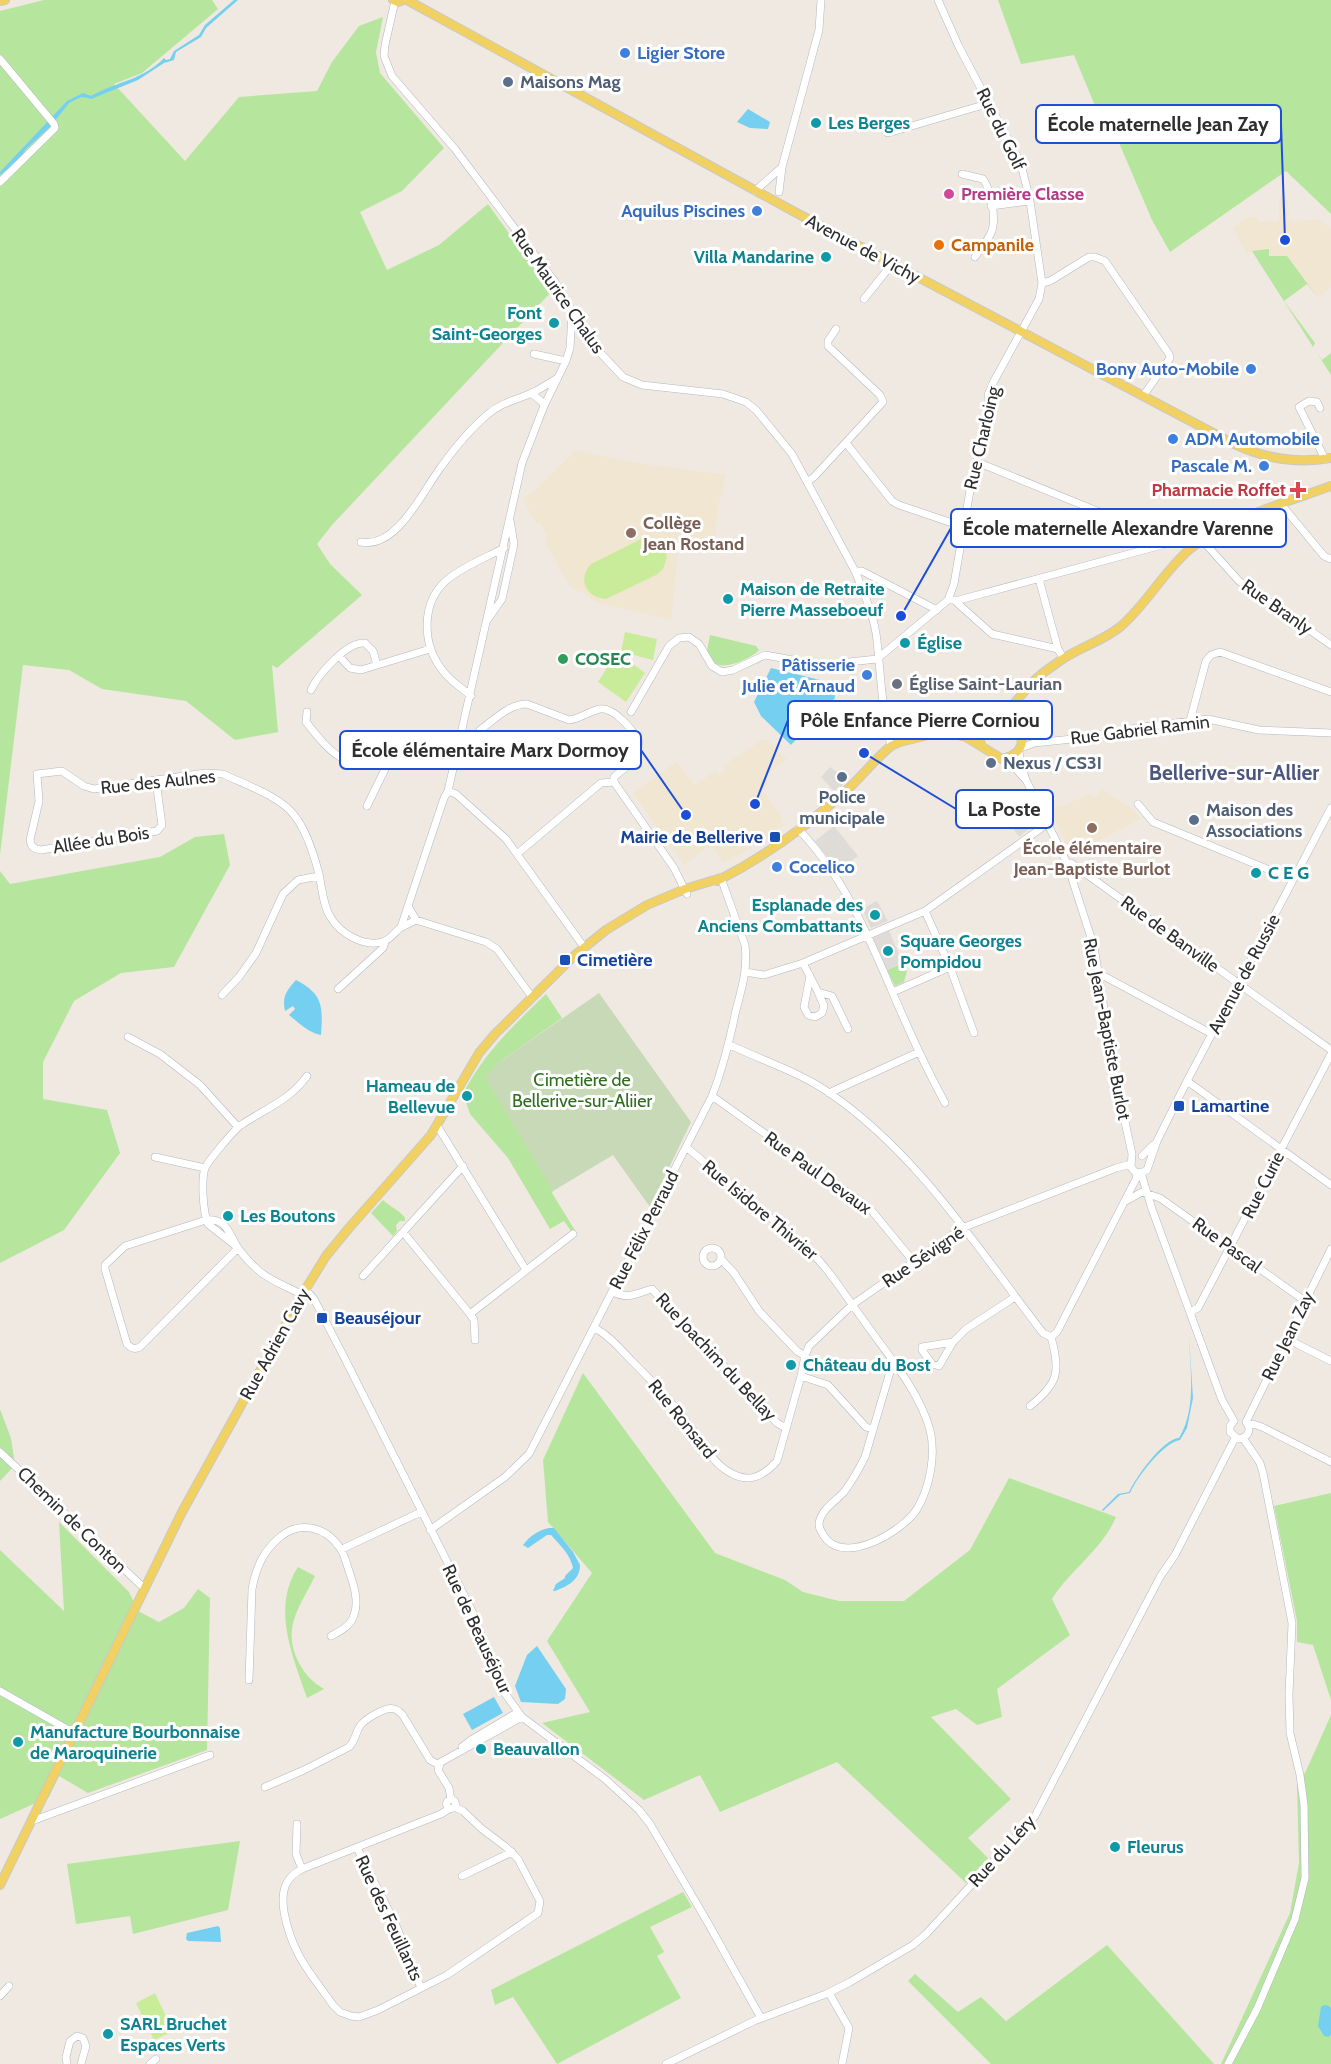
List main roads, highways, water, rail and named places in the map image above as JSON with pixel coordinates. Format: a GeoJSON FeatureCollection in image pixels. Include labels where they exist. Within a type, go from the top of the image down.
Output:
{"type":"FeatureCollection","features":[{"type":"Feature","properties":{"kind":"main road"},"geometry":{"type":"LineString","coordinates":[[0,2],[5,0]]}},
{"type":"Feature","properties":{"kind":"main road","name":"Avenue de Vichy"},"geometry":{"type":"LineString","coordinates":[[400,0],[892,264],[1252,452],[1294,461],[1328,459]]}},
{"type":"Feature","properties":{"kind":"main road"},"geometry":{"type":"LineString","coordinates":[[945,732],[996,718],[1012,707],[1032,683],[1063,658],[1095,644],[1120,627],[1143,604],[1173,565],[1202,540],[1281,504],[1331,486]]}},
{"type":"Feature","properties":{"kind":"main road"},"geometry":{"type":"LineString","coordinates":[[945,732],[966,737],[1002,759],[1013,756],[1020,749],[1022,740],[1019,731],[1004,720],[996,718]]}},
{"type":"Feature","properties":{"kind":"main road"},"geometry":{"type":"LineString","coordinates":[[982,747],[978,737],[985,720]]}},
{"type":"Feature","properties":{"kind":"main road","name":"Rue Adrien Cavy"},"geometry":{"type":"LineString","coordinates":[[0,1885],[182,1512],[303,1292],[326,1256],[438,1127],[479,1053],[584,947],[625,917],[669,896],[721,878],[752,861],[798,829],[866,772],[891,746],[945,732]]}},
{"type":"Feature","properties":{"kind":"water"},"geometry":{"type":"Polygon","coordinates":[[[234,0],[238,0],[206,28],[201,37],[176,52],[174,60],[164,63],[138,80],[91,99],[83,96],[69,103],[50,127],[26,149],[18,161],[0,175],[0,172],[67,101],[83,93],[91,96],[139,76],[164,58],[170,59],[174,51],[199,35],[205,25],[234,0]]]}},
{"type":"Feature","properties":{"kind":"water"},"geometry":{"type":"Polygon","coordinates":[[[748,109],[770,122],[768,129],[750,128],[737,122],[748,109]]]}},
{"type":"Feature","properties":{"kind":"water"},"geometry":{"type":"Polygon","coordinates":[[[771,668],[824,681],[834,688],[835,698],[791,745],[761,716],[754,702],[771,668]]]}},
{"type":"Feature","properties":{"kind":"water"},"geometry":{"type":"Polygon","coordinates":[[[296,980],[312,990],[319,1002],[322,1016],[321,1035],[308,1030],[289,1015],[295,1009],[293,1006],[285,1011],[286,994],[296,980]]]}},
{"type":"Feature","properties":{"kind":"water"},"geometry":{"type":"Polygon","coordinates":[[[1189,1337],[1193,1398],[1187,1428],[1180,1440],[1159,1453],[1130,1493],[1120,1495],[1103,1511],[1118,1494],[1129,1492],[1138,1477],[1158,1452],[1165,1445],[1179,1438],[1185,1426],[1190,1402],[1189,1337]]]}},
{"type":"Feature","properties":{"kind":"water"},"geometry":{"type":"Polygon","coordinates":[[[554,1528],[580,1565],[576,1578],[569,1585],[555,1591],[553,1591],[556,1584],[573,1568],[567,1554],[551,1535],[547,1535],[528,1548],[523,1545],[534,1534],[554,1528]]]}},
{"type":"Feature","properties":{"kind":"water"},"geometry":{"type":"Polygon","coordinates":[[[537,1646],[566,1689],[565,1699],[558,1704],[521,1702],[515,1686],[527,1655],[537,1646]]]}},
{"type":"Feature","properties":{"kind":"water"},"geometry":{"type":"Polygon","coordinates":[[[494,1697],[503,1713],[472,1730],[463,1714],[494,1697]]]}},
{"type":"Feature","properties":{"kind":"water"},"geometry":{"type":"Polygon","coordinates":[[[218,1926],[221,1942],[188,1941],[186,1939],[187,1933],[218,1926]]]}},
{"type":"Feature","properties":{"kind":"water"},"geometry":{"type":"Polygon","coordinates":[[[1324,2005],[1331,2008],[1331,2035],[1329,2037],[1324,2036],[1318,2026],[1321,2007],[1324,2005]]]}},
{"type":"Feature","properties":{"kind":"waterway"},"geometry":{"type":"LineString","coordinates":[[80,96],[92,97]]}},
{"type":"Feature","properties":{"kind":"place","name":"Ligier Store"},"geometry":{"type":"Point","coordinates":[625,53]}},
{"type":"Feature","properties":{"kind":"place","name":"Maisons Mag"},"geometry":{"type":"Point","coordinates":[508,82]}},
{"type":"Feature","properties":{"kind":"place","name":"Les Berges"},"geometry":{"type":"Point","coordinates":[816,123]}},
{"type":"Feature","properties":{"kind":"place","name":"Première Classe"},"geometry":{"type":"Point","coordinates":[949,194]}},
{"type":"Feature","properties":{"kind":"place","name":"Aquilus Piscines"},"geometry":{"type":"Point","coordinates":[757,211]}},
{"type":"Feature","properties":{"kind":"place","name":"École maternelle Jean Zay"},"geometry":{"type":"Point","coordinates":[1285,240]}},
{"type":"Feature","properties":{"kind":"place","name":"Campanile"},"geometry":{"type":"Point","coordinates":[939,245]}},
{"type":"Feature","properties":{"kind":"place","name":"Villa Mandarine"},"geometry":{"type":"Point","coordinates":[826,257]}},
{"type":"Feature","properties":{"kind":"place","name":"Font Saint-Georges"},"geometry":{"type":"Point","coordinates":[554,323]}},
{"type":"Feature","properties":{"kind":"place","name":"Bony Auto-Mobile"},"geometry":{"type":"Point","coordinates":[1251,369]}},
{"type":"Feature","properties":{"kind":"place","name":"ADM Automobile"},"geometry":{"type":"Point","coordinates":[1173,439]}},
{"type":"Feature","properties":{"kind":"place","name":"Pascale M."},"geometry":{"type":"Point","coordinates":[1264,466]}},
{"type":"Feature","properties":{"kind":"place","name":"Pharmacie Roffet"},"geometry":{"type":"Point","coordinates":[1298,490]}},
{"type":"Feature","properties":{"kind":"place","name":"Collège Jean Rostand"},"geometry":{"type":"Point","coordinates":[631,533]}},
{"type":"Feature","properties":{"kind":"place","name":"Maison de Retraite Pierre Masseboeuf"},"geometry":{"type":"Point","coordinates":[728,599]}},
{"type":"Feature","properties":{"kind":"place","name":"École maternelle Alexandre Varenne"},"geometry":{"type":"Point","coordinates":[901,616]}},
{"type":"Feature","properties":{"kind":"place","name":"Église"},"geometry":{"type":"Point","coordinates":[905,643]}},
{"type":"Feature","properties":{"kind":"place","name":"COSEC"},"geometry":{"type":"Point","coordinates":[563,659]}},
{"type":"Feature","properties":{"kind":"place","name":"Pâtisserie Julie et Arnaud"},"geometry":{"type":"Point","coordinates":[867,675]}},
{"type":"Feature","properties":{"kind":"place","name":"Église Saint-Laurian"},"geometry":{"type":"Point","coordinates":[897,684]}},
{"type":"Feature","properties":{"kind":"place","name":"La Poste"},"geometry":{"type":"Point","coordinates":[864,753]}},
{"type":"Feature","properties":{"kind":"place","name":"Nexus / CS3I"},"geometry":{"type":"Point","coordinates":[991,763]}},
{"type":"Feature","properties":{"kind":"place","name":"Police municipale"},"geometry":{"type":"Point","coordinates":[842,777]}},
{"type":"Feature","properties":{"kind":"place","name":"Pôle Enfance Pierre Corniou"},"geometry":{"type":"Point","coordinates":[755,804]}},
{"type":"Feature","properties":{"kind":"place","name":"École élémentaire Marx Dormoy"},"geometry":{"type":"Point","coordinates":[686,815]}},
{"type":"Feature","properties":{"kind":"place","name":"Maison des Associations"},"geometry":{"type":"Point","coordinates":[1194,820]}},
{"type":"Feature","properties":{"kind":"place","name":"École élémentaire Jean-Baptiste Burlot"},"geometry":{"type":"Point","coordinates":[1092,828]}},
{"type":"Feature","properties":{"kind":"place","name":"Mairie de Bellerive"},"geometry":{"type":"Point","coordinates":[775,837]}},
{"type":"Feature","properties":{"kind":"place","name":"Cocelico"},"geometry":{"type":"Point","coordinates":[777,867]}},
{"type":"Feature","properties":{"kind":"place","name":"C E G"},"geometry":{"type":"Point","coordinates":[1256,873]}},
{"type":"Feature","properties":{"kind":"place","name":"Esplanade des Anciens Combattants"},"geometry":{"type":"Point","coordinates":[875,915]}},
{"type":"Feature","properties":{"kind":"place","name":"Square Georges Pompidou"},"geometry":{"type":"Point","coordinates":[888,951]}},
{"type":"Feature","properties":{"kind":"place","name":"Cimetière"},"geometry":{"type":"Point","coordinates":[565,960]}},
{"type":"Feature","properties":{"kind":"place","name":"Hameau de Bellevue"},"geometry":{"type":"Point","coordinates":[467,1096]}},
{"type":"Feature","properties":{"kind":"place","name":"Lamartine"},"geometry":{"type":"Point","coordinates":[1179,1106]}},
{"type":"Feature","properties":{"kind":"place","name":"Les Boutons"},"geometry":{"type":"Point","coordinates":[228,1216]}},
{"type":"Feature","properties":{"kind":"place","name":"Beauséjour"},"geometry":{"type":"Point","coordinates":[322,1318]}},
{"type":"Feature","properties":{"kind":"place","name":"Château du Bost"},"geometry":{"type":"Point","coordinates":[791,1365]}},
{"type":"Feature","properties":{"kind":"place","name":"Manufacture Bourbonnaise de Maroquinerie"},"geometry":{"type":"Point","coordinates":[18,1742]}},
{"type":"Feature","properties":{"kind":"place","name":"Beauvallon"},"geometry":{"type":"Point","coordinates":[481,1749]}},
{"type":"Feature","properties":{"kind":"place","name":"Fleurus"},"geometry":{"type":"Point","coordinates":[1115,1847]}},
{"type":"Feature","properties":{"kind":"place","name":"SARL Bruchet Espaces Verts"},"geometry":{"type":"Point","coordinates":[108,2034]}},
{"type":"Feature","properties":{"kind":"district","name":"Bellerive-sur-Allier"},"geometry":{"type":"Point","coordinates":[1234,772]}},
{"type":"Feature","properties":{"kind":"park label","name":"Cimetière de Bellerive-sur-Aliier"},"geometry":{"type":"Point","coordinates":[582,1090]}}]}
